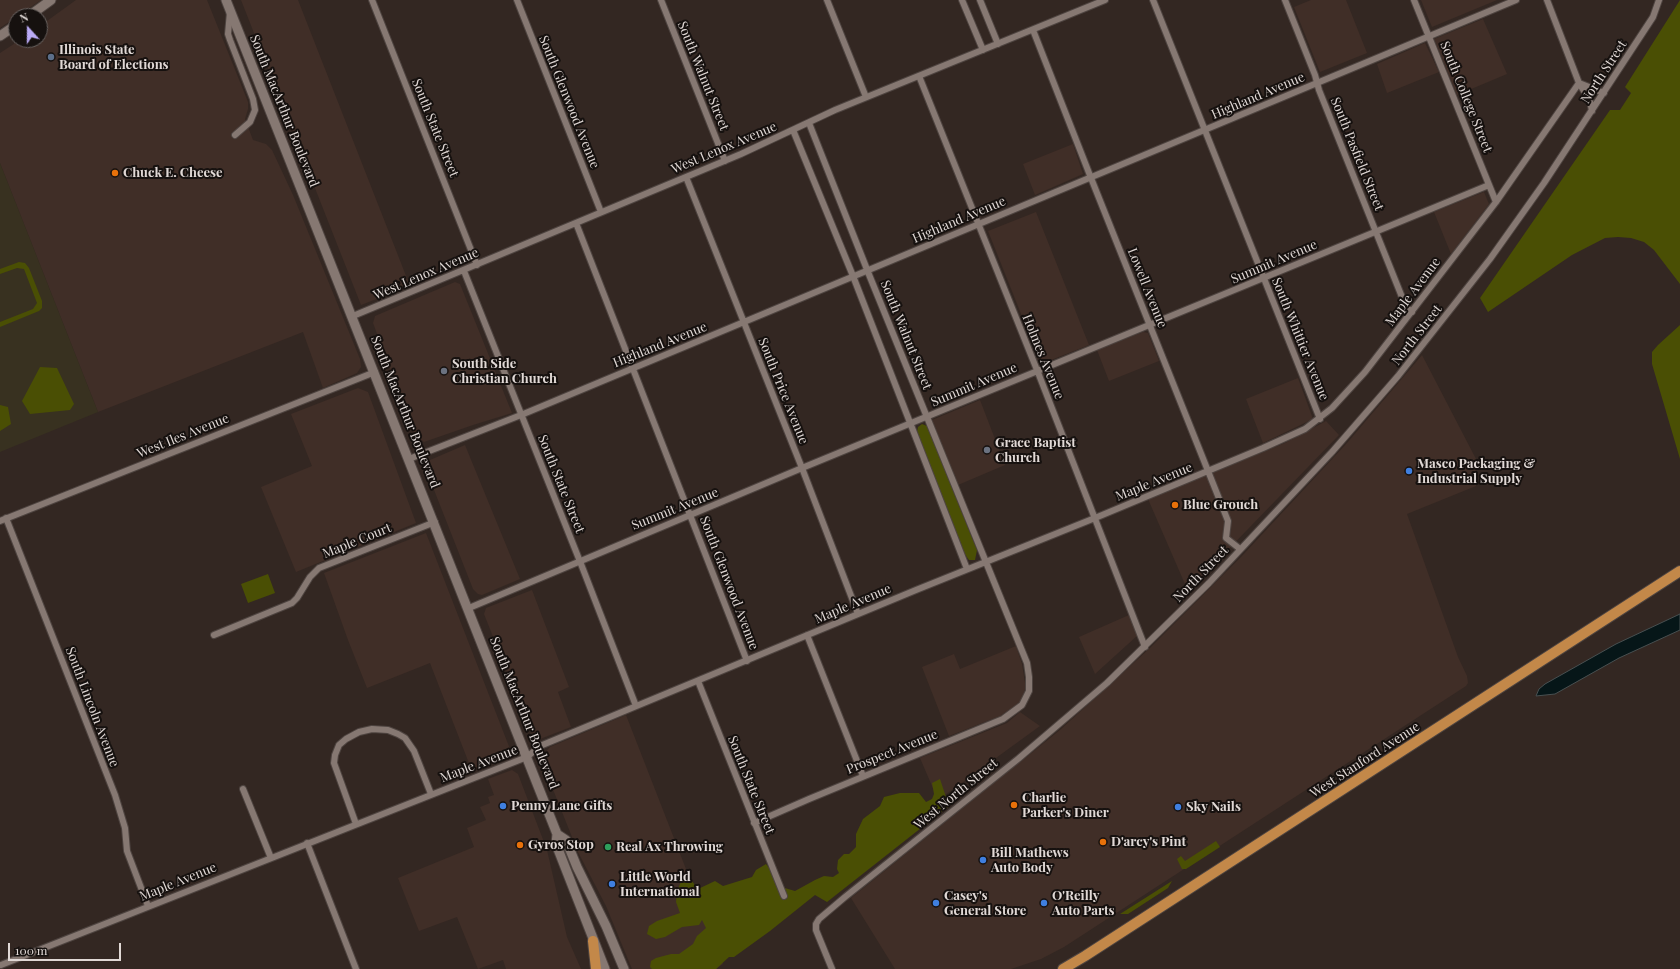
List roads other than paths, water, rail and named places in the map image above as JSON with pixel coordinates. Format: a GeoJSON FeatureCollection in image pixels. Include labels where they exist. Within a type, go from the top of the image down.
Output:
{"type":"FeatureCollection","features":[{"type":"Feature","properties":{"kind":"main road"},"geometry":{"type":"LineString","coordinates":[[40,8],[51,0]]}},
{"type":"Feature","properties":{"kind":"main road","name":"South MacArthur Boulevard"},"geometry":{"type":"LineString","coordinates":[[228,4],[469,608],[557,834],[556,844],[605,969]]}},
{"type":"Feature","properties":{"kind":"main road","name":"West Stanford Avenue"},"geometry":{"type":"LineString","coordinates":[[1062,969],[1085,956],[1680,571]]}},
{"type":"Feature","properties":{"kind":"main road","name":"South MacArthur Boulevard"},"geometry":{"type":"LineString","coordinates":[[557,834],[566,840],[577,867],[606,926],[624,969]]}},
{"type":"Feature","properties":{"kind":"main road"},"geometry":{"type":"LineString","coordinates":[[594,941],[596,969]]}},
{"type":"Feature","properties":{"kind":"street","name":"South State Street"},"geometry":{"type":"LineString","coordinates":[[372,0],[477,265]]}},
{"type":"Feature","properties":{"kind":"street","name":"South Glenwood Avenue"},"geometry":{"type":"LineString","coordinates":[[517,0],[601,212]]}},
{"type":"Feature","properties":{"kind":"street","name":"South Walnut Street"},"geometry":{"type":"LineString","coordinates":[[661,0],[725,161]]}},
{"type":"Feature","properties":{"kind":"street"},"geometry":{"type":"LineString","coordinates":[[827,0],[866,97]]}},
{"type":"Feature","properties":{"kind":"street"},"geometry":{"type":"LineString","coordinates":[[962,0],[983,50]]}},
{"type":"Feature","properties":{"kind":"street"},"geometry":{"type":"LineString","coordinates":[[980,0],[998,44]]}},
{"type":"Feature","properties":{"kind":"street","name":"West Lenox Avenue"},"geometry":{"type":"LineString","coordinates":[[353,316],[725,161],[866,97],[1105,0]]}},
{"type":"Feature","properties":{"kind":"street","name":"South Whittier Avenue"},"geometry":{"type":"LineString","coordinates":[[1153,0],[1320,419]]}},
{"type":"Feature","properties":{"kind":"street","name":"South Pasfield Street"},"geometry":{"type":"LineString","coordinates":[[1285,0],[1406,307],[1412,312]]}},
{"type":"Feature","properties":{"kind":"street","name":"South College Street"},"geometry":{"type":"LineString","coordinates":[[1414,0],[1496,202]]}},
{"type":"Feature","properties":{"kind":"street","name":"Highland Avenue"},"geometry":{"type":"LineString","coordinates":[[409,459],[521,415],[1516,0]]}},
{"type":"Feature","properties":{"kind":"street"},"geometry":{"type":"LineString","coordinates":[[1547,0],[1580,83],[1588,95],[1592,111]]}},
{"type":"Feature","properties":{"kind":"street","name":"North Street"},"geometry":{"type":"LineString","coordinates":[[1145,647],[1240,550],[1332,452],[1413,358],[1511,230],[1604,93],[1653,17],[1659,0]]}},
{"type":"Feature","properties":{"kind":"street"},"geometry":{"type":"LineString","coordinates":[[228,4],[228,34],[253,99],[255,110],[250,122],[236,135]]}},
{"type":"Feature","properties":{"kind":"street","name":"Lowell Avenue"},"geometry":{"type":"LineString","coordinates":[[1033,30],[1228,521],[1226,538],[1240,550]]}},
{"type":"Feature","properties":{"kind":"street","name":"Holmes Avenue"},"geometry":{"type":"LineString","coordinates":[[919,76],[1145,647]]}},
{"type":"Feature","properties":{"kind":"street"},"geometry":{"type":"LineString","coordinates":[[1580,83],[1604,93]]}},
{"type":"Feature","properties":{"kind":"street","name":"Maple Avenue"},"geometry":{"type":"LineString","coordinates":[[1,966],[148,906],[527,757],[540,746],[966,569],[1095,518],[1294,434],[1320,419],[1365,372],[1496,202],[1580,83]]}},
{"type":"Feature","properties":{"kind":"street","name":"South Walnut Street"},"geometry":{"type":"LineString","coordinates":[[809,123],[867,270],[1027,663],[1029,691]]}},
{"type":"Feature","properties":{"kind":"street"},"geometry":{"type":"LineString","coordinates":[[794,130],[911,424],[966,569]]}},
{"type":"Feature","properties":{"kind":"street","name":"South Price Avenue"},"geometry":{"type":"LineString","coordinates":[[686,177],[802,468],[858,614]]}},
{"type":"Feature","properties":{"kind":"street","name":"Summit Avenue"},"geometry":{"type":"LineString","coordinates":[[469,608],[802,468],[1489,185]]}},
{"type":"Feature","properties":{"kind":"street","name":"South Glenwood Avenue"},"geometry":{"type":"LineString","coordinates":[[576,223],[747,661]]}},
{"type":"Feature","properties":{"kind":"street","name":"South State Street"},"geometry":{"type":"LineString","coordinates":[[464,271],[580,561],[636,706]]}},
{"type":"Feature","properties":{"kind":"street","name":"West Iles Avenue"},"geometry":{"type":"LineString","coordinates":[[3,519],[375,372]]}},
{"type":"Feature","properties":{"kind":"street","name":"South Lincoln Avenue"},"geometry":{"type":"LineString","coordinates":[[3,519],[115,795],[123,822],[127,851],[148,906]]}},
{"type":"Feature","properties":{"kind":"street","name":"Maple Court"},"geometry":{"type":"LineString","coordinates":[[214,635],[292,602],[299,596],[310,577],[318,568],[435,522]]}},
{"type":"Feature","properties":{"kind":"street"},"geometry":{"type":"LineString","coordinates":[[807,635],[863,776]]}},
{"type":"Feature","properties":{"kind":"street","name":"West North Street"},"geometry":{"type":"LineString","coordinates":[[832,969],[816,930],[816,924],[819,919],[1053,730],[1107,683],[1145,647]]}},
{"type":"Feature","properties":{"kind":"street","name":"South State Street"},"geometry":{"type":"LineString","coordinates":[[698,681],[784,896]]}},
{"type":"Feature","properties":{"kind":"street","name":"Prospect Avenue"},"geometry":{"type":"LineString","coordinates":[[754,823],[863,776],[1003,719],[1022,705],[1029,691]]}},
{"type":"Feature","properties":{"kind":"street"},"geometry":{"type":"LineString","coordinates":[[356,824],[334,763],[339,745],[346,738],[359,732],[372,729],[393,731],[402,735],[409,742],[414,751],[430,794]]}},
{"type":"Feature","properties":{"kind":"street"},"geometry":{"type":"LineString","coordinates":[[243,789],[271,858]]}},
{"type":"Feature","properties":{"kind":"street"},"geometry":{"type":"LineString","coordinates":[[307,843],[356,969]]}},
{"type":"Feature","properties":{"kind":"place","name":"Illinois State Board of Elections"},"geometry":{"type":"Point","coordinates":[51,57]}},
{"type":"Feature","properties":{"kind":"place","name":"Chuck E. Cheese"},"geometry":{"type":"Point","coordinates":[115,173]}},
{"type":"Feature","properties":{"kind":"place","name":"South Side Christian Church"},"geometry":{"type":"Point","coordinates":[444,371]}},
{"type":"Feature","properties":{"kind":"place","name":"Grace Baptist Church"},"geometry":{"type":"Point","coordinates":[987,450]}},
{"type":"Feature","properties":{"kind":"place","name":"Masco Packaging & Industrial Supply"},"geometry":{"type":"Point","coordinates":[1409,471]}},
{"type":"Feature","properties":{"kind":"place","name":"Blue Grouch"},"geometry":{"type":"Point","coordinates":[1175,505]}},
{"type":"Feature","properties":{"kind":"place","name":"Charlie Parker's Diner"},"geometry":{"type":"Point","coordinates":[1014,805]}},
{"type":"Feature","properties":{"kind":"place","name":"Penny Lane Gifts"},"geometry":{"type":"Point","coordinates":[503,806]}},
{"type":"Feature","properties":{"kind":"place","name":"Sky Nails"},"geometry":{"type":"Point","coordinates":[1178,807]}},
{"type":"Feature","properties":{"kind":"place","name":"D'arcy's Pint"},"geometry":{"type":"Point","coordinates":[1103,842]}},
{"type":"Feature","properties":{"kind":"place","name":"Gyros Stop"},"geometry":{"type":"Point","coordinates":[520,845]}},
{"type":"Feature","properties":{"kind":"place","name":"Real Ax Throwing"},"geometry":{"type":"Point","coordinates":[608,847]}},
{"type":"Feature","properties":{"kind":"place","name":"Bill Mathews Auto Body"},"geometry":{"type":"Point","coordinates":[983,860]}},
{"type":"Feature","properties":{"kind":"place","name":"Little World International"},"geometry":{"type":"Point","coordinates":[612,884]}},
{"type":"Feature","properties":{"kind":"place","name":"Casey's General Store"},"geometry":{"type":"Point","coordinates":[936,903]}},
{"type":"Feature","properties":{"kind":"place","name":"O'Reilly Auto Parts"},"geometry":{"type":"Point","coordinates":[1044,903]}}]}
